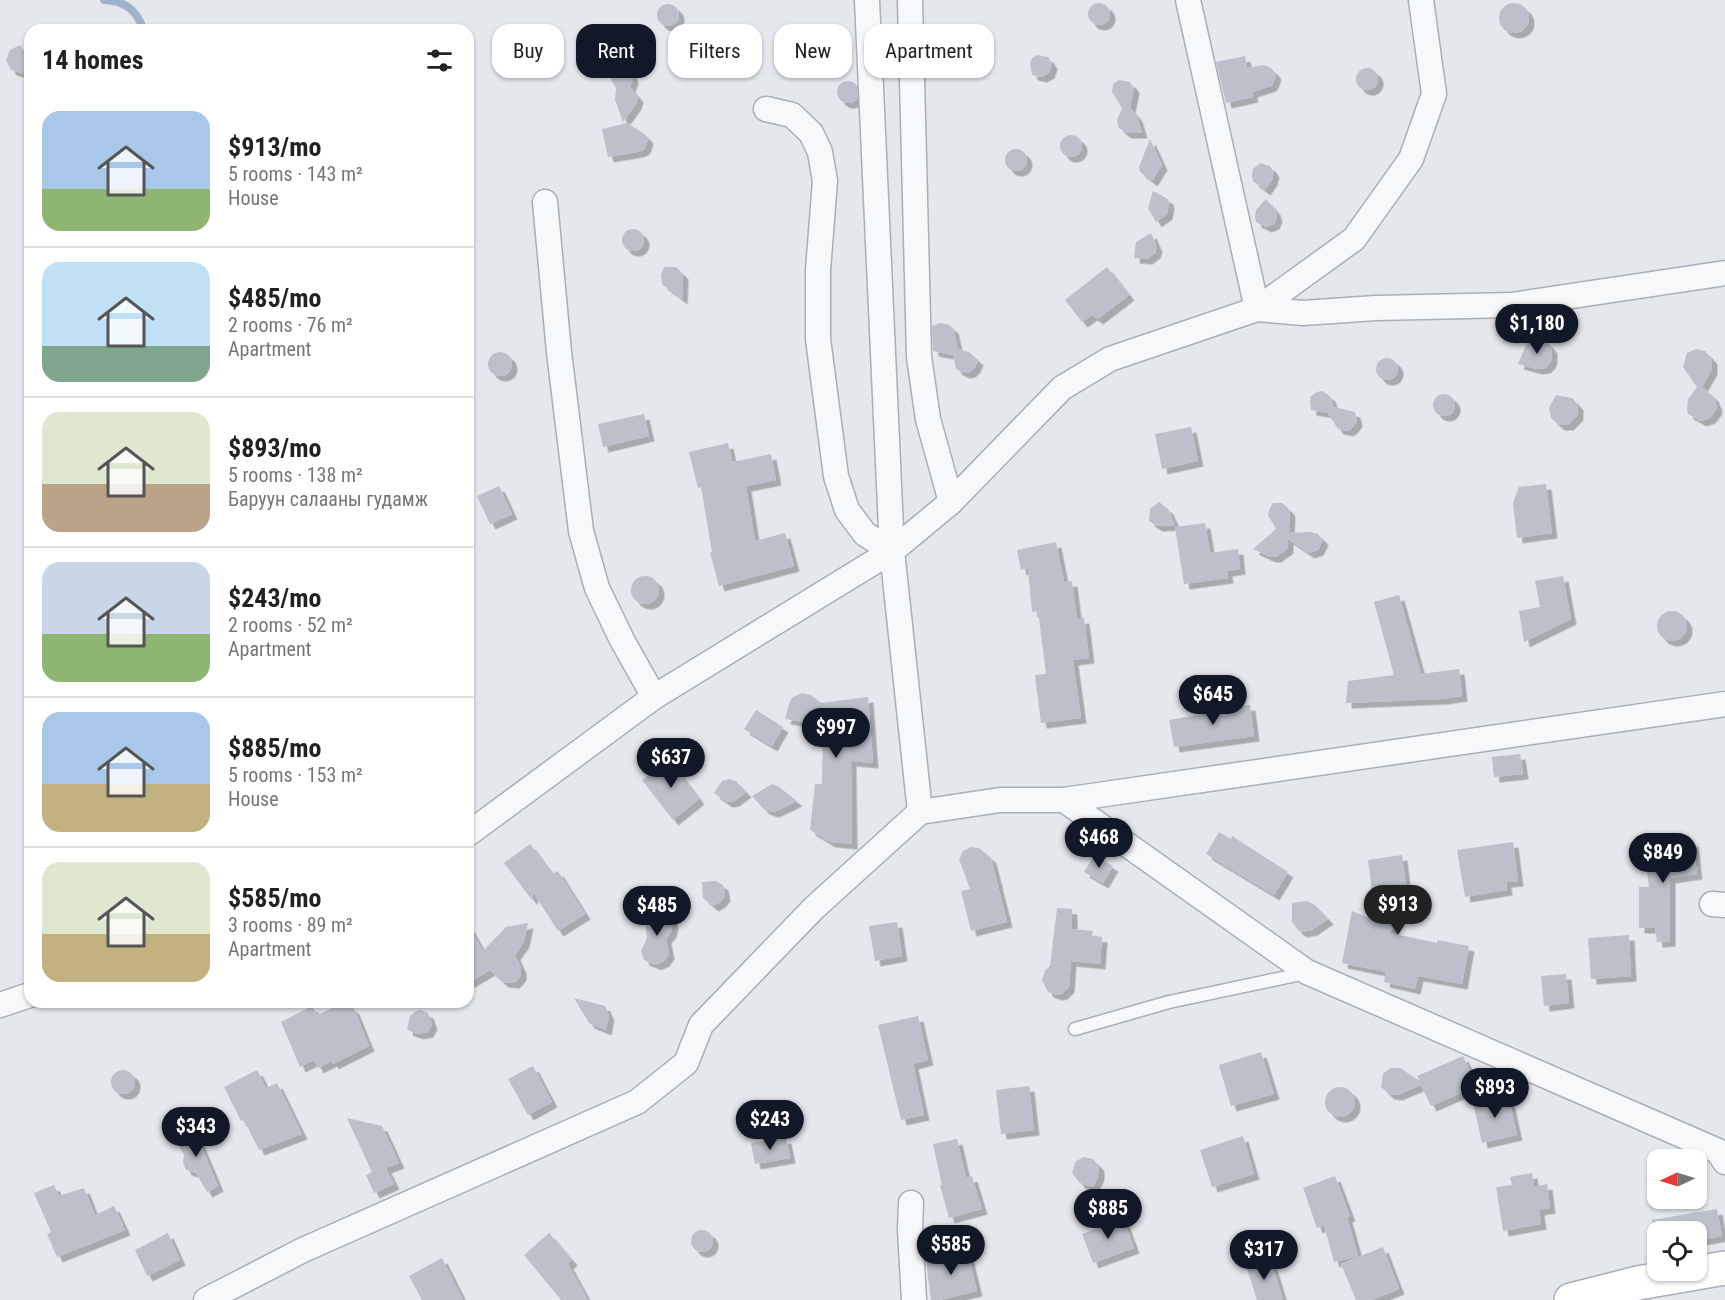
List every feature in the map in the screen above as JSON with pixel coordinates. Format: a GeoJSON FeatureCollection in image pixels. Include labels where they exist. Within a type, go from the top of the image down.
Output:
{"type":"FeatureCollection","features":[{"type":"Feature","properties":{"kind":"main road"},"geometry":{"type":"LineString","coordinates":[[1571,1300],[1638,1283],[1725,1268]]}},
{"type":"Feature","properties":{"kind":"street"},"geometry":{"type":"LineString","coordinates":[[867,0],[892,551],[920,812]]}},
{"type":"Feature","properties":{"kind":"street"},"geometry":{"type":"LineString","coordinates":[[910,0],[919,357],[928,419],[951,502]]}},
{"type":"Feature","properties":{"kind":"street"},"geometry":{"type":"LineString","coordinates":[[1188,0],[1257,309]]}},
{"type":"Feature","properties":{"kind":"street"},"geometry":{"type":"LineString","coordinates":[[474,830],[654,697],[892,551],[951,502],[1062,388],[1110,359],[1257,309],[1354,239],[1410,159],[1434,94],[1421,0]]}},
{"type":"Feature","properties":{"kind":"street"},"geometry":{"type":"LineString","coordinates":[[766,109],[792,115],[811,133],[820,153],[825,181],[818,270],[818,339],[836,476],[847,510],[864,534],[892,551]]}},
{"type":"Feature","properties":{"kind":"street"},"geometry":{"type":"LineString","coordinates":[[545,202],[559,352],[581,531],[597,588],[622,640],[654,697]]}},
{"type":"Feature","properties":{"kind":"street"},"geometry":{"type":"LineString","coordinates":[[1257,309],[1303,313],[1376,308],[1512,305],[1725,273]]}},
{"type":"Feature","properties":{"kind":"street"},"geometry":{"type":"LineString","coordinates":[[206,1300],[303,1250],[637,1102],[686,1064],[701,1025],[814,908],[920,812],[1000,800],[1064,800],[1725,704]]}},
{"type":"Feature","properties":{"kind":"street"},"geometry":{"type":"LineString","coordinates":[[1064,800],[1307,972],[1718,1151],[1725,1162]]}},
{"type":"Feature","properties":{"kind":"street"},"geometry":{"type":"LineString","coordinates":[[0,1005],[24,997]]}},
{"type":"Feature","properties":{"kind":"street"},"geometry":{"type":"LineString","coordinates":[[911,1203],[910,1230],[914,1300]]}},
{"type":"Feature","properties":{"kind":"lane"},"geometry":{"type":"LineString","coordinates":[[1075,1029],[1169,1002],[1307,972]]}},
{"type":"Feature","properties":{"kind":"building"},"geometry":{"type":"Polygon","coordinates":[[[1099,3],[1107,6],[1110,14],[1107,22],[1099,25],[1091,22],[1088,14],[1091,6],[1099,3]]]}},
{"type":"Feature","properties":{"kind":"building"},"geometry":{"type":"Polygon","coordinates":[[[1514,3],[1525,7],[1529,18],[1525,29],[1514,33],[1503,29],[1499,18],[1503,7],[1514,3]]]}},
{"type":"Feature","properties":{"kind":"building"},"geometry":{"type":"Polygon","coordinates":[[[668,4],[676,7],[678,11],[676,23],[668,24],[668,26],[660,23],[657,15],[660,7],[668,4]]]}},
{"type":"Feature","properties":{"kind":"building"},"geometry":{"type":"Polygon","coordinates":[[[20,45],[24,50],[24,74],[11,70],[6,60],[10,50],[20,45]]]}},
{"type":"Feature","properties":{"kind":"building"},"geometry":{"type":"Polygon","coordinates":[[[1037,55],[1048,57],[1052,64],[1049,73],[1042,77],[1032,75],[1030,63],[1037,55]]]}},
{"type":"Feature","properties":{"kind":"building"},"geometry":{"type":"Polygon","coordinates":[[[1245,56],[1247,68],[1264,65],[1271,68],[1276,74],[1274,81],[1271,86],[1252,92],[1253,97],[1226,103],[1216,62],[1245,56]]]}},
{"type":"Feature","properties":{"kind":"building"},"geometry":{"type":"Polygon","coordinates":[[[1367,68],[1375,71],[1378,79],[1375,87],[1367,90],[1359,87],[1356,79],[1359,71],[1367,68]]]}},
{"type":"Feature","properties":{"kind":"building"},"geometry":{"type":"Polygon","coordinates":[[[633,78],[630,87],[638,97],[636,104],[623,122],[615,100],[616,88],[611,79],[633,78]]]}},
{"type":"Feature","properties":{"kind":"building"},"geometry":{"type":"Polygon","coordinates":[[[1119,80],[1130,82],[1134,88],[1130,108],[1137,116],[1142,133],[1126,133],[1118,127],[1117,120],[1122,108],[1112,92],[1113,84],[1119,80]]]}},
{"type":"Feature","properties":{"kind":"building"},"geometry":{"type":"Polygon","coordinates":[[[848,81],[856,84],[859,92],[856,100],[848,103],[840,100],[837,92],[840,84],[848,81]]]}},
{"type":"Feature","properties":{"kind":"building"},"geometry":{"type":"Polygon","coordinates":[[[627,123],[648,138],[646,146],[638,152],[608,157],[602,129],[627,123]]]}},
{"type":"Feature","properties":{"kind":"building"},"geometry":{"type":"Polygon","coordinates":[[[1071,135],[1079,138],[1082,146],[1079,154],[1071,157],[1063,154],[1060,146],[1063,138],[1071,135]]]}},
{"type":"Feature","properties":{"kind":"building"},"geometry":{"type":"Polygon","coordinates":[[[1150,139],[1162,165],[1152,181],[1140,172],[1139,167],[1150,139]]]}},
{"type":"Feature","properties":{"kind":"building"},"geometry":{"type":"Polygon","coordinates":[[[1016,149],[1024,152],[1027,160],[1024,168],[1016,171],[1008,168],[1005,160],[1008,152],[1016,149]]]}},
{"type":"Feature","properties":{"kind":"building"},"geometry":{"type":"Polygon","coordinates":[[[1260,163],[1270,166],[1274,172],[1265,190],[1253,181],[1252,176],[1253,169],[1260,163]]]}},
{"type":"Feature","properties":{"kind":"building"},"geometry":{"type":"Polygon","coordinates":[[[1153,191],[1168,199],[1169,204],[1167,214],[1156,222],[1148,208],[1153,191]]]}},
{"type":"Feature","properties":{"kind":"building"},"geometry":{"type":"Polygon","coordinates":[[[1266,199],[1275,210],[1277,217],[1274,224],[1266,227],[1256,222],[1255,217],[1256,210],[1266,199]]]}},
{"type":"Feature","properties":{"kind":"building"},"geometry":{"type":"Polygon","coordinates":[[[633,229],[641,232],[644,240],[641,248],[633,251],[625,248],[622,240],[625,232],[633,229]]]}},
{"type":"Feature","properties":{"kind":"building"},"geometry":{"type":"Polygon","coordinates":[[[1151,233],[1157,247],[1155,253],[1147,259],[1134,258],[1136,242],[1151,233]]]}},
{"type":"Feature","properties":{"kind":"building"},"geometry":{"type":"Polygon","coordinates":[[[664,267],[676,267],[683,274],[682,299],[662,284],[661,275],[664,267]]]}},
{"type":"Feature","properties":{"kind":"building"},"geometry":{"type":"Polygon","coordinates":[[[1107,267],[1129,295],[1098,319],[1092,315],[1082,322],[1065,300],[1107,267]]]}},
{"type":"Feature","properties":{"kind":"building"},"geometry":{"type":"Polygon","coordinates":[[[940,323],[953,328],[958,349],[969,352],[978,360],[970,372],[964,373],[956,369],[953,355],[933,351],[932,326],[940,323]]]}},
{"type":"Feature","properties":{"kind":"building"},"geometry":{"type":"Polygon","coordinates":[[[1541,339],[1552,348],[1550,363],[1545,368],[1537,369],[1518,364],[1527,343],[1541,339]]]}},
{"type":"Feature","properties":{"kind":"building"},"geometry":{"type":"Polygon","coordinates":[[[1696,349],[1705,351],[1712,359],[1712,369],[1702,387],[1713,396],[1717,406],[1710,418],[1701,421],[1688,414],[1688,399],[1697,387],[1683,367],[1687,353],[1696,349]]]}},
{"type":"Feature","properties":{"kind":"building"},"geometry":{"type":"Polygon","coordinates":[[[500,352],[508,356],[512,364],[508,372],[500,376],[492,372],[488,364],[492,356],[500,352]]]}},
{"type":"Feature","properties":{"kind":"building"},"geometry":{"type":"Polygon","coordinates":[[[1387,358],[1395,361],[1398,369],[1395,377],[1387,380],[1379,377],[1376,369],[1379,361],[1387,358]]]}},
{"type":"Feature","properties":{"kind":"building"},"geometry":{"type":"Polygon","coordinates":[[[1322,391],[1330,396],[1334,407],[1355,412],[1357,421],[1348,431],[1338,429],[1328,413],[1311,410],[1310,397],[1322,391]]]}},
{"type":"Feature","properties":{"kind":"building"},"geometry":{"type":"Polygon","coordinates":[[[1444,394],[1452,397],[1455,405],[1452,413],[1444,416],[1436,413],[1433,405],[1436,397],[1444,394]]]}},
{"type":"Feature","properties":{"kind":"building"},"geometry":{"type":"Polygon","coordinates":[[[1556,395],[1572,398],[1578,405],[1578,415],[1568,425],[1559,425],[1551,418],[1549,408],[1556,395]]]}},
{"type":"Feature","properties":{"kind":"building"},"geometry":{"type":"Polygon","coordinates":[[[644,414],[649,436],[603,447],[598,424],[644,414]]]}},
{"type":"Feature","properties":{"kind":"building"},"geometry":{"type":"Polygon","coordinates":[[[1191,427],[1198,461],[1162,469],[1155,434],[1191,427]]]}},
{"type":"Feature","properties":{"kind":"building"},"geometry":{"type":"Polygon","coordinates":[[[728,443],[732,462],[771,454],[776,480],[746,486],[755,541],[785,533],[794,566],[719,586],[710,553],[712,552],[701,487],[698,488],[689,452],[728,443]]]}},
{"type":"Feature","properties":{"kind":"building"},"geometry":{"type":"Polygon","coordinates":[[[1546,484],[1552,533],[1517,538],[1513,503],[1519,487],[1546,484]]]}},
{"type":"Feature","properties":{"kind":"building"},"geometry":{"type":"Polygon","coordinates":[[[499,486],[512,514],[490,524],[477,496],[499,486]]]}},
{"type":"Feature","properties":{"kind":"building"},"geometry":{"type":"Polygon","coordinates":[[[1159,502],[1168,509],[1175,525],[1157,526],[1149,521],[1150,509],[1159,502]]]}},
{"type":"Feature","properties":{"kind":"building"},"geometry":{"type":"Polygon","coordinates":[[[1273,503],[1282,503],[1288,508],[1290,512],[1289,533],[1318,534],[1323,540],[1318,550],[1309,553],[1288,539],[1288,548],[1276,557],[1270,557],[1253,549],[1276,529],[1268,515],[1273,503]]]}},
{"type":"Feature","properties":{"kind":"building"},"geometry":{"type":"Polygon","coordinates":[[[1205,523],[1210,553],[1238,549],[1240,569],[1227,571],[1228,578],[1184,584],[1175,527],[1205,523]]]}},
{"type":"Feature","properties":{"kind":"building"},"geometry":{"type":"Polygon","coordinates":[[[1056,542],[1064,582],[1072,581],[1077,619],[1084,618],[1089,658],[1073,660],[1081,718],[1041,723],[1035,675],[1046,674],[1038,611],[1032,612],[1028,568],[1021,570],[1017,550],[1056,542]]]}},
{"type":"Feature","properties":{"kind":"building"},"geometry":{"type":"Polygon","coordinates":[[[645,576],[655,580],[659,590],[655,600],[645,604],[635,600],[631,590],[635,580],[645,576]]]}},
{"type":"Feature","properties":{"kind":"building"},"geometry":{"type":"Polygon","coordinates":[[[1563,576],[1571,619],[1524,642],[1519,611],[1540,607],[1535,581],[1563,576]]]}},
{"type":"Feature","properties":{"kind":"building"},"geometry":{"type":"Polygon","coordinates":[[[1399,595],[1421,674],[1459,669],[1462,696],[1346,703],[1348,681],[1394,675],[1374,602],[1399,595]]]}},
{"type":"Feature","properties":{"kind":"building"},"geometry":{"type":"Polygon","coordinates":[[[1672,611],[1683,615],[1687,626],[1683,637],[1672,641],[1661,637],[1657,626],[1661,615],[1672,611]]]}},
{"type":"Feature","properties":{"kind":"building"},"geometry":{"type":"Polygon","coordinates":[[[802,693],[811,695],[821,703],[868,697],[873,763],[851,761],[852,844],[830,842],[810,830],[815,784],[822,784],[823,725],[785,719],[790,701],[802,693]]]}},
{"type":"Feature","properties":{"kind":"building"},"geometry":{"type":"Polygon","coordinates":[[[1250,705],[1254,736],[1174,747],[1169,720],[1209,713],[1209,710],[1250,705]]]}},
{"type":"Feature","properties":{"kind":"building"},"geometry":{"type":"Polygon","coordinates":[[[756,710],[783,727],[772,746],[744,729],[756,710]]]}},
{"type":"Feature","properties":{"kind":"building"},"geometry":{"type":"Polygon","coordinates":[[[1520,754],[1523,774],[1494,777],[1492,757],[1520,754]]]}},
{"type":"Feature","properties":{"kind":"building"},"geometry":{"type":"Polygon","coordinates":[[[669,759],[699,799],[673,820],[642,780],[669,759]]]}},
{"type":"Feature","properties":{"kind":"building"},"geometry":{"type":"Polygon","coordinates":[[[729,779],[736,781],[746,792],[734,801],[727,802],[714,793],[722,781],[729,779]]]}},
{"type":"Feature","properties":{"kind":"building"},"geometry":{"type":"Polygon","coordinates":[[[772,784],[797,801],[772,812],[764,809],[752,796],[772,784]]]}},
{"type":"Feature","properties":{"kind":"building"},"geometry":{"type":"Polygon","coordinates":[[[1219,832],[1231,839],[1232,836],[1288,872],[1274,895],[1206,854],[1219,832]]]}},
{"type":"Feature","properties":{"kind":"building"},"geometry":{"type":"Polygon","coordinates":[[[1693,841],[1697,874],[1670,878],[1670,941],[1657,942],[1655,928],[1639,928],[1639,887],[1649,887],[1644,847],[1693,841]]]}},
{"type":"Feature","properties":{"kind":"building"},"geometry":{"type":"Polygon","coordinates":[[[1513,842],[1518,881],[1506,882],[1507,890],[1465,897],[1457,850],[1513,842]]]}},
{"type":"Feature","properties":{"kind":"building"},"geometry":{"type":"Polygon","coordinates":[[[530,844],[552,874],[558,871],[585,914],[558,931],[533,892],[532,900],[504,863],[530,844]]]}},
{"type":"Feature","properties":{"kind":"building"},"geometry":{"type":"Polygon","coordinates":[[[971,847],[979,848],[991,858],[1007,922],[971,931],[961,891],[970,889],[959,859],[963,851],[971,847]]]}},
{"type":"Feature","properties":{"kind":"building"},"geometry":{"type":"Polygon","coordinates":[[[1094,855],[1113,866],[1103,883],[1084,872],[1094,855]]]}},
{"type":"Feature","properties":{"kind":"building"},"geometry":{"type":"Polygon","coordinates":[[[1402,855],[1406,887],[1403,887],[1402,909],[1390,933],[1437,943],[1437,940],[1469,946],[1462,984],[1418,976],[1415,989],[1384,982],[1386,972],[1342,963],[1352,911],[1376,921],[1368,860],[1402,855]]]}},
{"type":"Feature","properties":{"kind":"building"},"geometry":{"type":"Polygon","coordinates":[[[716,881],[723,885],[725,896],[713,906],[703,898],[702,882],[716,881]]]}},
{"type":"Feature","properties":{"kind":"building"},"geometry":{"type":"Polygon","coordinates":[[[1306,901],[1315,905],[1328,919],[1312,930],[1302,932],[1292,922],[1292,903],[1306,901]]]}},
{"type":"Feature","properties":{"kind":"building"},"geometry":{"type":"Polygon","coordinates":[[[1057,908],[1072,909],[1072,929],[1093,931],[1092,936],[1102,937],[1100,964],[1071,961],[1069,987],[1062,994],[1057,995],[1048,992],[1042,980],[1045,971],[1050,966],[1057,908]]]}},
{"type":"Feature","properties":{"kind":"building"},"geometry":{"type":"Polygon","coordinates":[[[656,911],[663,911],[671,916],[673,923],[671,932],[666,938],[669,954],[664,961],[656,965],[644,960],[641,951],[647,938],[645,920],[656,911]]]}},
{"type":"Feature","properties":{"kind":"building"},"geometry":{"type":"Polygon","coordinates":[[[897,922],[902,956],[875,961],[869,926],[897,922]]]}},
{"type":"Feature","properties":{"kind":"building"},"geometry":{"type":"Polygon","coordinates":[[[528,923],[524,942],[515,955],[521,968],[521,975],[514,983],[503,982],[490,970],[474,979],[474,935],[483,951],[506,927],[528,923]]]}},
{"type":"Feature","properties":{"kind":"building"},"geometry":{"type":"Polygon","coordinates":[[[1629,935],[1631,976],[1591,979],[1588,938],[1629,935]]]}},
{"type":"Feature","properties":{"kind":"building"},"geometry":{"type":"Polygon","coordinates":[[[1566,974],[1569,1003],[1544,1006],[1541,976],[1566,974]]]}},
{"type":"Feature","properties":{"kind":"building"},"geometry":{"type":"Polygon","coordinates":[[[574,998],[605,1006],[609,1016],[606,1030],[589,1023],[574,998]]]}},
{"type":"Feature","properties":{"kind":"building"},"geometry":{"type":"Polygon","coordinates":[[[308,1008],[313,1008],[317,1015],[332,1008],[352,1008],[369,1046],[333,1064],[332,1061],[318,1068],[314,1060],[300,1067],[281,1022],[308,1008]]]}},
{"type":"Feature","properties":{"kind":"building"},"geometry":{"type":"Polygon","coordinates":[[[420,1010],[428,1013],[432,1024],[428,1032],[418,1034],[407,1030],[410,1016],[420,1010]]]}},
{"type":"Feature","properties":{"kind":"building"},"geometry":{"type":"Polygon","coordinates":[[[918,1016],[928,1060],[913,1064],[924,1115],[901,1120],[878,1025],[918,1016]]]}},
{"type":"Feature","properties":{"kind":"building"},"geometry":{"type":"Polygon","coordinates":[[[1261,1052],[1274,1094],[1231,1106],[1219,1065],[1261,1052]]]}},
{"type":"Feature","properties":{"kind":"building"},"geometry":{"type":"Polygon","coordinates":[[[1463,1056],[1477,1086],[1431,1106],[1421,1085],[1397,1095],[1389,1094],[1381,1087],[1383,1074],[1390,1068],[1400,1068],[1420,1081],[1417,1076],[1463,1056]]]}},
{"type":"Feature","properties":{"kind":"building"},"geometry":{"type":"Polygon","coordinates":[[[533,1066],[552,1102],[528,1115],[508,1079],[533,1066]]]}},
{"type":"Feature","properties":{"kind":"building"},"geometry":{"type":"Polygon","coordinates":[[[123,1070],[128,1071],[134,1077],[134,1087],[128,1093],[123,1094],[118,1093],[112,1087],[111,1082],[112,1077],[118,1071],[123,1070]]]}},
{"type":"Feature","properties":{"kind":"building"},"geometry":{"type":"Polygon","coordinates":[[[257,1070],[266,1088],[277,1083],[302,1134],[259,1150],[224,1087],[257,1070]]]}},
{"type":"Feature","properties":{"kind":"building"},"geometry":{"type":"Polygon","coordinates":[[[1029,1086],[1034,1130],[1001,1134],[996,1090],[1029,1086]]]}},
{"type":"Feature","properties":{"kind":"building"},"geometry":{"type":"Polygon","coordinates":[[[1340,1087],[1351,1091],[1355,1102],[1351,1113],[1340,1117],[1329,1113],[1325,1102],[1329,1091],[1340,1087]]]}},
{"type":"Feature","properties":{"kind":"building"},"geometry":{"type":"Polygon","coordinates":[[[1508,1095],[1517,1135],[1482,1143],[1473,1103],[1508,1095]]]}},
{"type":"Feature","properties":{"kind":"building"},"geometry":{"type":"Polygon","coordinates":[[[347,1118],[382,1126],[399,1163],[386,1168],[394,1184],[374,1193],[366,1175],[372,1172],[347,1118]]]}},
{"type":"Feature","properties":{"kind":"building"},"geometry":{"type":"Polygon","coordinates":[[[190,1119],[218,1186],[207,1192],[196,1173],[186,1170],[183,1162],[184,1155],[174,1137],[188,1129],[190,1119]]]}},
{"type":"Feature","properties":{"kind":"building"},"geometry":{"type":"Polygon","coordinates":[[[1243,1136],[1254,1174],[1212,1187],[1200,1150],[1243,1136]]]}},
{"type":"Feature","properties":{"kind":"building"},"geometry":{"type":"Polygon","coordinates":[[[786,1138],[790,1158],[755,1164],[751,1143],[786,1138]]]}},
{"type":"Feature","properties":{"kind":"building"},"geometry":{"type":"Polygon","coordinates":[[[957,1139],[966,1178],[972,1176],[982,1209],[949,1218],[940,1185],[942,1185],[933,1144],[957,1139]]]}},
{"type":"Feature","properties":{"kind":"building"},"geometry":{"type":"Polygon","coordinates":[[[1084,1157],[1093,1159],[1099,1166],[1099,1175],[1093,1187],[1080,1183],[1072,1173],[1076,1161],[1084,1157]]]}},
{"type":"Feature","properties":{"kind":"building"},"geometry":{"type":"Polygon","coordinates":[[[1532,1173],[1534,1187],[1547,1184],[1550,1208],[1539,1210],[1541,1224],[1503,1231],[1496,1187],[1512,1185],[1510,1177],[1532,1173]]]}},
{"type":"Feature","properties":{"kind":"building"},"geometry":{"type":"Polygon","coordinates":[[[1335,1176],[1350,1216],[1347,1217],[1358,1256],[1334,1262],[1324,1225],[1317,1228],[1303,1188],[1335,1176]]]}},
{"type":"Feature","properties":{"kind":"building"},"geometry":{"type":"Polygon","coordinates":[[[54,1185],[59,1196],[84,1188],[95,1215],[114,1206],[125,1230],[57,1257],[47,1234],[51,1232],[34,1193],[54,1185]]]}},
{"type":"Feature","properties":{"kind":"building"},"geometry":{"type":"Polygon","coordinates":[[[1717,1209],[1722,1236],[1707,1239],[1707,1221],[1652,1220],[1717,1209]]]}},
{"type":"Feature","properties":{"kind":"building"},"geometry":{"type":"Polygon","coordinates":[[[1123,1218],[1134,1248],[1093,1263],[1082,1234],[1101,1227],[1098,1220],[1123,1218]]]}},
{"type":"Feature","properties":{"kind":"building"},"geometry":{"type":"Polygon","coordinates":[[[698,1230],[706,1230],[713,1237],[713,1245],[706,1252],[698,1252],[691,1245],[691,1237],[698,1230]]]}},
{"type":"Feature","properties":{"kind":"building"},"geometry":{"type":"Polygon","coordinates":[[[168,1233],[180,1260],[147,1276],[135,1250],[168,1233]]]}},
{"type":"Feature","properties":{"kind":"building"},"geometry":{"type":"Polygon","coordinates":[[[549,1233],[572,1260],[568,1264],[588,1300],[561,1300],[524,1255],[549,1233]]]}},
{"type":"Feature","properties":{"kind":"building"},"geometry":{"type":"Polygon","coordinates":[[[1383,1247],[1399,1289],[1371,1300],[1356,1300],[1341,1264],[1383,1247]]]}},
{"type":"Feature","properties":{"kind":"building"},"geometry":{"type":"Polygon","coordinates":[[[967,1250],[977,1291],[931,1300],[926,1261],[967,1250]]]}},
{"type":"Feature","properties":{"kind":"building"},"geometry":{"type":"Polygon","coordinates":[[[442,1258],[463,1300],[422,1300],[409,1276],[442,1258]]]}},
{"type":"Feature","properties":{"kind":"building"},"geometry":{"type":"Polygon","coordinates":[[[1270,1258],[1283,1300],[1257,1300],[1246,1265],[1270,1258]]]}},
{"type":"Feature","properties":{"kind":"waterway"},"geometry":{"type":"LineString","coordinates":[[104,0],[118,2],[129,8],[141,24]]}}]}
